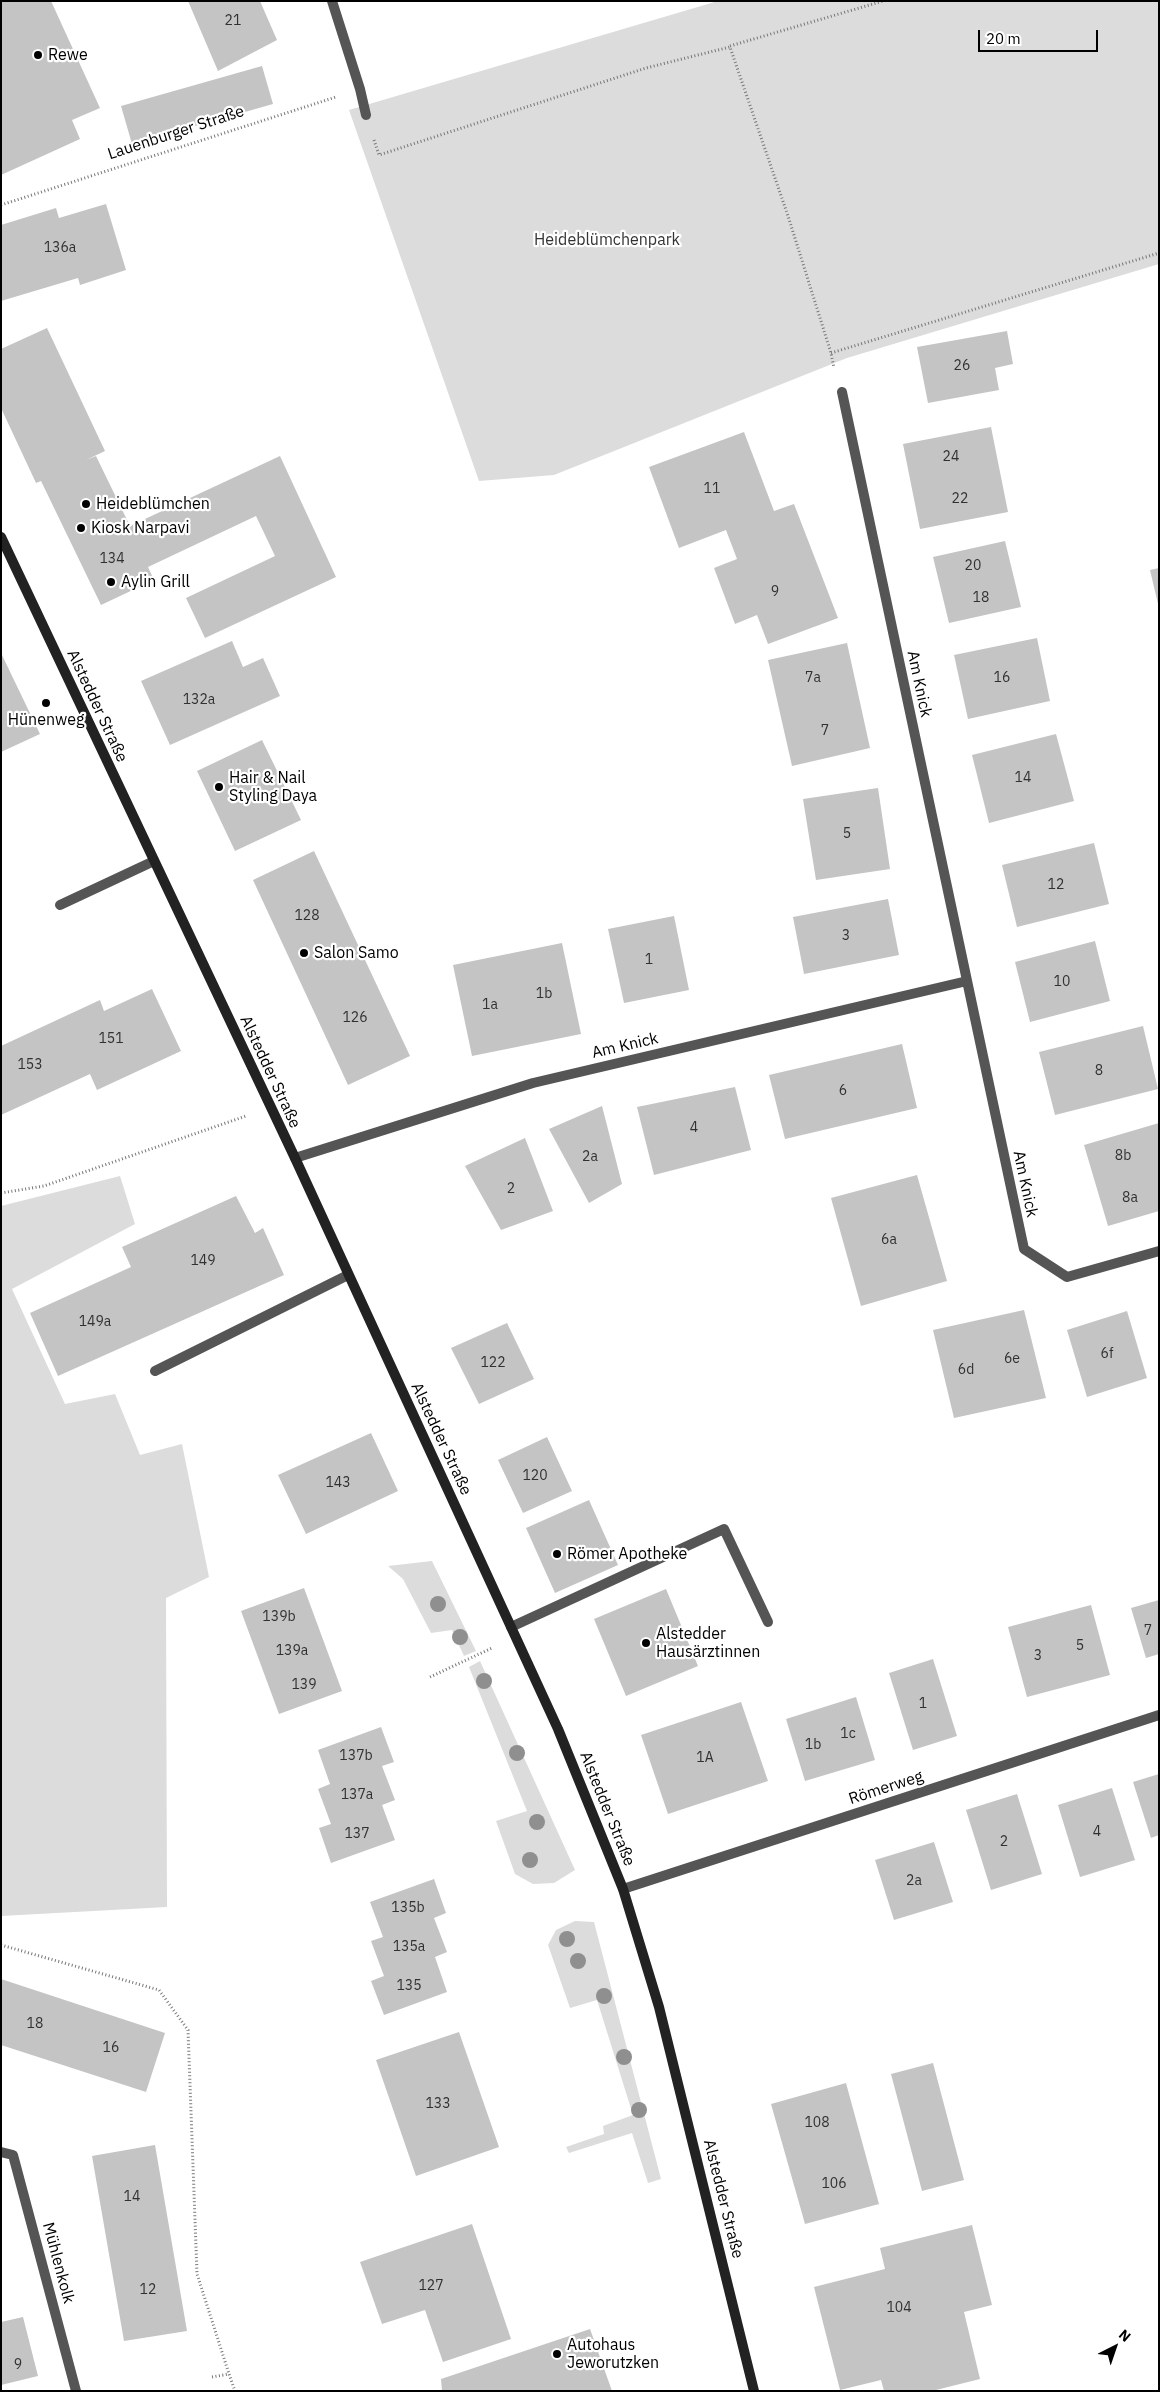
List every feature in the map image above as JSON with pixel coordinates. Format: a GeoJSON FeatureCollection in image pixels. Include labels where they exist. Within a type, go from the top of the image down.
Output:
{"type":"FeatureCollection","features":[{"type":"Feature","properties":{"kind":"street"},"geometry":{"type":"LineString","coordinates":[[332,1],[360,89],[366,115]]}},
{"type":"Feature","properties":{"kind":"street","name":"Am Knick"},"geometry":{"type":"LineString","coordinates":[[842,392],[1024,1249],[1067,1277],[1159,1251]]}},
{"type":"Feature","properties":{"kind":"street","name":"Alstedder Straße"},"geometry":{"type":"LineString","coordinates":[[1,537],[271,1108],[558,1729],[623,1889],[659,2007],[754,2391]]}},
{"type":"Feature","properties":{"kind":"street"},"geometry":{"type":"LineString","coordinates":[[60,905],[154,862]]}},
{"type":"Feature","properties":{"kind":"street","name":"Am Knick"},"geometry":{"type":"LineString","coordinates":[[294,1158],[533,1083],[967,981]]}},
{"type":"Feature","properties":{"kind":"street"},"geometry":{"type":"LineString","coordinates":[[155,1371],[348,1275]]}},
{"type":"Feature","properties":{"kind":"street"},"geometry":{"type":"LineString","coordinates":[[511,1627],[724,1529],[768,1622]]}},
{"type":"Feature","properties":{"kind":"street","name":"Römerweg"},"geometry":{"type":"LineString","coordinates":[[623,1889],[1159,1715]]}},
{"type":"Feature","properties":{"kind":"street","name":"Mühlenkolk"},"geometry":{"type":"LineString","coordinates":[[1,2152],[13,2155],[76,2391]]}},
{"type":"Feature","properties":{"kind":"path"},"geometry":{"type":"LineString","coordinates":[[366,115],[379,155],[646,68],[730,46],[883,1]]}},
{"type":"Feature","properties":{"kind":"path"},"geometry":{"type":"LineString","coordinates":[[730,46],[788,216],[842,392]]}},
{"type":"Feature","properties":{"kind":"path","name":"Lauenburger Straße"},"geometry":{"type":"LineString","coordinates":[[1,205],[360,89]]}},
{"type":"Feature","properties":{"kind":"path"},"geometry":{"type":"LineString","coordinates":[[831,353],[1159,253]]}},
{"type":"Feature","properties":{"kind":"path"},"geometry":{"type":"LineString","coordinates":[[1,1193],[44,1186],[271,1108]]}},
{"type":"Feature","properties":{"kind":"path"},"geometry":{"type":"LineString","coordinates":[[430,1677],[481,1653]]}},
{"type":"Feature","properties":{"kind":"path"},"geometry":{"type":"LineString","coordinates":[[1,1945],[160,1990],[188,2030],[197,2274],[234,2391]]}},
{"type":"Feature","properties":{"kind":"path"},"geometry":{"type":"LineString","coordinates":[[212,2377],[229,2374]]}},
{"type":"Feature","properties":{"kind":"green space","name":"Heideblümchenpark"},"geometry":{"type":"Polygon","coordinates":[[[718,1],[1159,1],[1159,264],[847,358],[554,475],[479,481],[349,110],[718,1]]]}},
{"type":"Feature","properties":{"kind":"green space"},"geometry":{"type":"Polygon","coordinates":[[[120,1176],[135,1224],[12,1289],[65,1404],[115,1394],[140,1455],[182,1444],[209,1577],[166,1598],[167,1907],[1,1916],[1,1206],[120,1176]]]}},
{"type":"Feature","properties":{"kind":"green space"},"geometry":{"type":"Polygon","coordinates":[[[432,1561],[476,1651],[464,1656],[452,1630],[431,1633],[403,1579],[388,1566],[432,1561]]]}},
{"type":"Feature","properties":{"kind":"green space"},"geometry":{"type":"Polygon","coordinates":[[[480,1661],[575,1870],[554,1883],[533,1884],[515,1874],[496,1821],[527,1811],[469,1667],[480,1661]]]}},
{"type":"Feature","properties":{"kind":"green space"},"geometry":{"type":"Polygon","coordinates":[[[575,1921],[594,1922],[661,2179],[648,2183],[632,2133],[569,2153],[566,2147],[604,2134],[603,2126],[633,2115],[597,2000],[570,2008],[548,1945],[556,1930],[575,1921]]]}},
{"type":"Feature","properties":{"kind":"building","name":"Rewe"},"geometry":{"type":"Polygon","coordinates":[[[1,1],[51,1],[100,108],[72,120],[80,139],[1,175],[1,1]]]}},
{"type":"Feature","properties":{"kind":"building"},"geometry":{"type":"Polygon","coordinates":[[[188,1],[260,1],[277,40],[218,71],[188,1]]]}},
{"type":"Feature","properties":{"kind":"building"},"geometry":{"type":"Polygon","coordinates":[[[262,66],[273,104],[132,144],[121,106],[262,66]]]}},
{"type":"Feature","properties":{"kind":"building"},"geometry":{"type":"Polygon","coordinates":[[[106,204],[126,270],[80,285],[78,278],[1,301],[1,225],[56,208],[59,218],[106,204]]]}},
{"type":"Feature","properties":{"kind":"building"},"geometry":{"type":"Polygon","coordinates":[[[47,328],[105,451],[86,460],[96,456],[130,526],[280,456],[336,577],[205,638],[186,598],[275,556],[256,516],[148,567],[154,580],[101,605],[41,481],[36,483],[1,408],[1,349],[47,328]]]}},
{"type":"Feature","properties":{"kind":"building"},"geometry":{"type":"Polygon","coordinates":[[[1007,331],[1013,364],[995,368],[999,390],[928,403],[917,347],[1007,331]]]}},
{"type":"Feature","properties":{"kind":"building"},"geometry":{"type":"Polygon","coordinates":[[[991,427],[1008,512],[920,529],[903,444],[991,427]]]}},
{"type":"Feature","properties":{"kind":"building"},"geometry":{"type":"Polygon","coordinates":[[[744,432],[774,511],[794,504],[838,618],[768,644],[757,615],[735,624],[714,568],[737,559],[726,530],[679,548],[649,467],[744,432]]]}},
{"type":"Feature","properties":{"kind":"building"},"geometry":{"type":"Polygon","coordinates":[[[1005,541],[1021,607],[949,623],[933,557],[1005,541]]]}},
{"type":"Feature","properties":{"kind":"building"},"geometry":{"type":"Polygon","coordinates":[[[1159,568],[1159,604],[1158,604],[1150,570],[1159,568]]]}},
{"type":"Feature","properties":{"kind":"building"},"geometry":{"type":"Polygon","coordinates":[[[1037,638],[1050,701],[968,719],[954,655],[1037,638]]]}},
{"type":"Feature","properties":{"kind":"building"},"geometry":{"type":"Polygon","coordinates":[[[232,641],[243,667],[263,658],[280,696],[170,745],[141,681],[232,641]]]}},
{"type":"Feature","properties":{"kind":"building"},"geometry":{"type":"Polygon","coordinates":[[[847,643],[870,748],[792,766],[768,660],[847,643]]]}},
{"type":"Feature","properties":{"kind":"building"},"geometry":{"type":"Polygon","coordinates":[[[1,653],[40,734],[1,752],[1,653]]]}},
{"type":"Feature","properties":{"kind":"building"},"geometry":{"type":"Polygon","coordinates":[[[1056,734],[1074,801],[989,823],[972,755],[1056,734]]]}},
{"type":"Feature","properties":{"kind":"building"},"geometry":{"type":"Polygon","coordinates":[[[262,740],[301,820],[235,851],[197,771],[262,740]]]}},
{"type":"Feature","properties":{"kind":"building"},"geometry":{"type":"Polygon","coordinates":[[[878,788],[890,869],[816,880],[803,799],[878,788]]]}},
{"type":"Feature","properties":{"kind":"building"},"geometry":{"type":"Polygon","coordinates":[[[1094,843],[1109,904],[1017,927],[1002,865],[1094,843]]]}},
{"type":"Feature","properties":{"kind":"building"},"geometry":{"type":"Polygon","coordinates":[[[314,851],[410,1056],[348,1085],[253,880],[314,851]]]}},
{"type":"Feature","properties":{"kind":"building"},"geometry":{"type":"Polygon","coordinates":[[[888,899],[899,955],[804,974],[793,917],[888,899]]]}},
{"type":"Feature","properties":{"kind":"building"},"geometry":{"type":"Polygon","coordinates":[[[674,916],[689,990],[624,1003],[608,929],[674,916]]]}},
{"type":"Feature","properties":{"kind":"building"},"geometry":{"type":"Polygon","coordinates":[[[1095,941],[1110,1001],[1030,1022],[1015,962],[1095,941]]]}},
{"type":"Feature","properties":{"kind":"building"},"geometry":{"type":"Polygon","coordinates":[[[562,943],[581,1034],[472,1056],[453,965],[562,943]]]}},
{"type":"Feature","properties":{"kind":"building"},"geometry":{"type":"Polygon","coordinates":[[[152,989],[181,1051],[97,1090],[90,1074],[1,1115],[1,1046],[100,1000],[104,1011],[152,989]]]}},
{"type":"Feature","properties":{"kind":"building"},"geometry":{"type":"Polygon","coordinates":[[[1143,1026],[1158,1089],[1055,1115],[1039,1052],[1143,1026]]]}},
{"type":"Feature","properties":{"kind":"building"},"geometry":{"type":"Polygon","coordinates":[[[902,1044],[917,1108],[785,1139],[769,1075],[902,1044]]]}},
{"type":"Feature","properties":{"kind":"building"},"geometry":{"type":"Polygon","coordinates":[[[735,1087],[751,1150],[654,1175],[637,1107],[735,1087]]]}},
{"type":"Feature","properties":{"kind":"building"},"geometry":{"type":"Polygon","coordinates":[[[602,1106],[622,1184],[589,1203],[549,1129],[602,1106]]]}},
{"type":"Feature","properties":{"kind":"building"},"geometry":{"type":"Polygon","coordinates":[[[1159,1123],[1159,1211],[1108,1226],[1084,1145],[1159,1123]]]}},
{"type":"Feature","properties":{"kind":"building"},"geometry":{"type":"Polygon","coordinates":[[[525,1138],[553,1211],[501,1230],[465,1166],[525,1138]]]}},
{"type":"Feature","properties":{"kind":"building"},"geometry":{"type":"Polygon","coordinates":[[[917,1175],[947,1281],[861,1306],[831,1198],[917,1175]]]}},
{"type":"Feature","properties":{"kind":"building"},"geometry":{"type":"Polygon","coordinates":[[[236,1196],[255,1233],[263,1228],[284,1275],[58,1376],[30,1313],[131,1267],[122,1247],[236,1196]]]}},
{"type":"Feature","properties":{"kind":"building"},"geometry":{"type":"Polygon","coordinates":[[[1024,1310],[1046,1398],[954,1418],[933,1330],[1024,1310]]]}},
{"type":"Feature","properties":{"kind":"building"},"geometry":{"type":"Polygon","coordinates":[[[1127,1311],[1147,1378],[1087,1397],[1067,1330],[1127,1311]]]}},
{"type":"Feature","properties":{"kind":"building"},"geometry":{"type":"Polygon","coordinates":[[[507,1323],[534,1379],[479,1404],[451,1348],[507,1323]]]}},
{"type":"Feature","properties":{"kind":"building"},"geometry":{"type":"Polygon","coordinates":[[[371,1433],[398,1491],[306,1534],[278,1475],[371,1433]]]}},
{"type":"Feature","properties":{"kind":"building"},"geometry":{"type":"Polygon","coordinates":[[[547,1437],[572,1491],[523,1513],[498,1460],[547,1437]]]}},
{"type":"Feature","properties":{"kind":"building"},"geometry":{"type":"Polygon","coordinates":[[[589,1500],[618,1565],[555,1593],[526,1528],[589,1500]]]}},
{"type":"Feature","properties":{"kind":"building"},"geometry":{"type":"Polygon","coordinates":[[[304,1588],[342,1691],[279,1714],[241,1611],[304,1588]]]}},
{"type":"Feature","properties":{"kind":"building","name":"Alstedder Hausärztinnen"},"geometry":{"type":"Polygon","coordinates":[[[666,1589],[698,1666],[626,1696],[594,1619],[666,1589]]]}},
{"type":"Feature","properties":{"kind":"building"},"geometry":{"type":"Polygon","coordinates":[[[1159,1600],[1159,1654],[1146,1658],[1131,1608],[1159,1600]]]}},
{"type":"Feature","properties":{"kind":"building"},"geometry":{"type":"Polygon","coordinates":[[[1091,1605],[1110,1675],[1027,1697],[1008,1627],[1091,1605]]]}},
{"type":"Feature","properties":{"kind":"building"},"geometry":{"type":"Polygon","coordinates":[[[933,1659],[957,1736],[913,1750],[889,1673],[933,1659]]]}},
{"type":"Feature","properties":{"kind":"building"},"geometry":{"type":"Polygon","coordinates":[[[856,1697],[875,1760],[805,1781],[786,1719],[856,1697]]]}},
{"type":"Feature","properties":{"kind":"building"},"geometry":{"type":"Polygon","coordinates":[[[741,1702],[768,1781],[668,1814],[641,1735],[741,1702]]]}},
{"type":"Feature","properties":{"kind":"building"},"geometry":{"type":"Polygon","coordinates":[[[381,1727],[394,1762],[382,1766],[395,1800],[382,1805],[395,1840],[331,1863],[319,1828],[331,1824],[318,1789],[330,1784],[318,1750],[381,1727]]]}},
{"type":"Feature","properties":{"kind":"building"},"geometry":{"type":"Polygon","coordinates":[[[1159,1774],[1159,1835],[1151,1838],[1133,1782],[1159,1774]]]}},
{"type":"Feature","properties":{"kind":"building"},"geometry":{"type":"Polygon","coordinates":[[[1112,1788],[1135,1860],[1080,1877],[1058,1805],[1112,1788]]]}},
{"type":"Feature","properties":{"kind":"building"},"geometry":{"type":"Polygon","coordinates":[[[1017,1794],[1042,1874],[991,1890],[966,1810],[1017,1794]]]}},
{"type":"Feature","properties":{"kind":"building"},"geometry":{"type":"Polygon","coordinates":[[[934,1842],[953,1902],[894,1920],[875,1860],[934,1842]]]}},
{"type":"Feature","properties":{"kind":"building"},"geometry":{"type":"Polygon","coordinates":[[[434,1879],[446,1913],[434,1918],[447,1952],[435,1957],[447,1992],[384,2015],[371,1981],[384,1976],[371,1941],[383,1937],[370,1902],[434,1879]]]}},
{"type":"Feature","properties":{"kind":"building"},"geometry":{"type":"Polygon","coordinates":[[[1,1979],[165,2033],[146,2092],[1,2045],[1,1979]]]}},
{"type":"Feature","properties":{"kind":"building"},"geometry":{"type":"Polygon","coordinates":[[[459,2032],[499,2147],[416,2176],[376,2060],[459,2032]]]}},
{"type":"Feature","properties":{"kind":"building"},"geometry":{"type":"Polygon","coordinates":[[[933,2063],[964,2180],[922,2191],[891,2074],[933,2063]]]}},
{"type":"Feature","properties":{"kind":"building"},"geometry":{"type":"Polygon","coordinates":[[[846,2083],[879,2204],[805,2224],[771,2104],[846,2083]]]}},
{"type":"Feature","properties":{"kind":"building"},"geometry":{"type":"Polygon","coordinates":[[[155,2145],[187,2331],[124,2341],[92,2156],[155,2145]]]}},
{"type":"Feature","properties":{"kind":"building"},"geometry":{"type":"Polygon","coordinates":[[[472,2224],[511,2339],[443,2362],[425,2310],[382,2324],[360,2262],[472,2224]]]}},
{"type":"Feature","properties":{"kind":"building"},"geometry":{"type":"Polygon","coordinates":[[[972,2225],[992,2305],[964,2312],[980,2379],[932,2391],[884,2391],[881,2380],[840,2390],[814,2287],[885,2269],[880,2248],[972,2225]]]}},
{"type":"Feature","properties":{"kind":"building"},"geometry":{"type":"Polygon","coordinates":[[[23,2317],[38,2376],[1,2385],[1,2322],[23,2317]]]}},
{"type":"Feature","properties":{"kind":"building","name":"Autohaus Jeworutzken"},"geometry":{"type":"Polygon","coordinates":[[[590,2329],[612,2391],[442,2391],[441,2379],[590,2329]]]}},
{"type":"Feature","properties":{"kind":"place","name":"Rewe"},"geometry":{"type":"Point","coordinates":[38,55]}},
{"type":"Feature","properties":{"kind":"place","name":"Heideblümchen"},"geometry":{"type":"Point","coordinates":[86,504]}},
{"type":"Feature","properties":{"kind":"place","name":"Kiosk Narpavi"},"geometry":{"type":"Point","coordinates":[81,528]}},
{"type":"Feature","properties":{"kind":"place","name":"Aylin Grill"},"geometry":{"type":"Point","coordinates":[111,582]}},
{"type":"Feature","properties":{"kind":"place","name":"Hünenweg"},"geometry":{"type":"Point","coordinates":[46,703]}},
{"type":"Feature","properties":{"kind":"place","name":"Hair & Nail Styling Daya"},"geometry":{"type":"Point","coordinates":[219,787]}},
{"type":"Feature","properties":{"kind":"place","name":"Salon Samo"},"geometry":{"type":"Point","coordinates":[304,953]}},
{"type":"Feature","properties":{"kind":"place","name":"Römer Apotheke"},"geometry":{"type":"Point","coordinates":[557,1554]}},
{"type":"Feature","properties":{"kind":"place","name":"Alstedder Hausärztinnen"},"geometry":{"type":"Point","coordinates":[646,1643]}},
{"type":"Feature","properties":{"kind":"place","name":"Autohaus Jeworutzken"},"geometry":{"type":"Point","coordinates":[557,2354]}}]}
